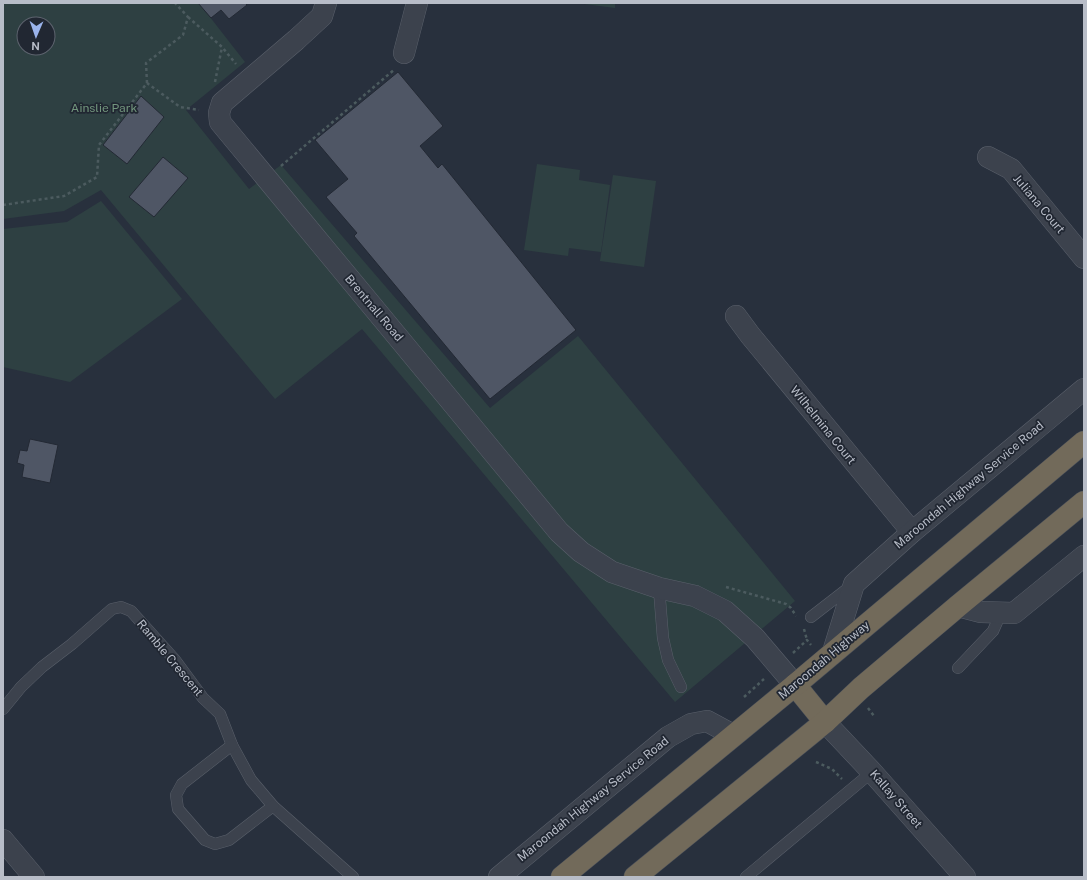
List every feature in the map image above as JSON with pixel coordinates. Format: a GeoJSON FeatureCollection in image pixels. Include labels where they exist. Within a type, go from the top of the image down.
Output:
{"type":"FeatureCollection","features":[{"type":"Feature","properties":{"kind":"highway","name":"Maroondah Highway"},"geometry":{"type":"LineString","coordinates":[[562,877],[795,685],[1084,442]]}},
{"type":"Feature","properties":{"kind":"highway"},"geometry":{"type":"LineString","coordinates":[[635,877],[825,722],[861,688],[1084,502]]}},
{"type":"Feature","properties":{"kind":"highway"},"geometry":{"type":"LineString","coordinates":[[795,685],[825,722]]}},
{"type":"Feature","properties":{"kind":"street","name":"Brentnall Road"},"geometry":{"type":"LineString","coordinates":[[326,3],[322,16],[222,103],[219,113],[220,122],[559,532],[581,552],[612,572],[659,588],[695,596],[725,611],[755,638],[795,685]]}},
{"type":"Feature","properties":{"kind":"street"},"geometry":{"type":"LineString","coordinates":[[404,53],[417,3]]}},
{"type":"Feature","properties":{"kind":"street","name":"Juliana Court"},"geometry":{"type":"LineString","coordinates":[[988,157],[1010,169],[1084,258]]}},
{"type":"Feature","properties":{"kind":"street","name":"Wilhelmina Court"},"geometry":{"type":"LineString","coordinates":[[736,316],[912,532]]}},
{"type":"Feature","properties":{"kind":"street","name":"Maroondah Highway Service Road"},"geometry":{"type":"LineString","coordinates":[[854,584],[912,532],[1084,389]]}},
{"type":"Feature","properties":{"kind":"street"},"geometry":{"type":"LineString","coordinates":[[958,606],[981,612],[1014,613],[1084,556]]}},
{"type":"Feature","properties":{"kind":"street"},"geometry":{"type":"LineString","coordinates":[[833,652],[854,584]]}},
{"type":"Feature","properties":{"kind":"street","name":"Maroondah Highway Service Road"},"geometry":{"type":"LineString","coordinates":[[499,877],[668,737],[691,724],[707,721],[733,735]]}},
{"type":"Feature","properties":{"kind":"street","name":"Kallay Street"},"geometry":{"type":"LineString","coordinates":[[825,722],[872,772],[965,877]]}},
{"type":"Feature","properties":{"kind":"street"},"geometry":{"type":"LineString","coordinates":[[3,840],[34,877]]}},
{"type":"Feature","properties":{"kind":"street"},"geometry":{"type":"LineString","coordinates":[[646,877],[668,850]]}},
{"type":"Feature","properties":{"kind":"lane","name":"Maroondah Highway Service Road"},"geometry":{"type":"LineString","coordinates":[[811,617],[854,584]]}},
{"type":"Feature","properties":{"kind":"lane"},"geometry":{"type":"LineString","coordinates":[[659,588],[663,638],[668,660],[682,687]]}},
{"type":"Feature","properties":{"kind":"lane","name":"Ramble Crescent"},"geometry":{"type":"LineString","coordinates":[[3,709],[21,687],[42,667],[72,644],[112,609],[121,608],[131,611],[175,660],[203,698],[220,714],[232,746],[251,780],[273,806],[353,877]]}},
{"type":"Feature","properties":{"kind":"lane"},"geometry":{"type":"LineString","coordinates":[[958,668],[993,631],[1001,613]]}},
{"type":"Feature","properties":{"kind":"lane"},"geometry":{"type":"LineString","coordinates":[[232,746],[182,784],[176,796],[178,809],[205,840],[215,844],[229,840],[273,806]]}},
{"type":"Feature","properties":{"kind":"lane"},"geometry":{"type":"LineString","coordinates":[[746,877],[872,772]]}},
{"type":"Feature","properties":{"kind":"path"},"geometry":{"type":"LineString","coordinates":[[175,3],[188,17],[222,47],[250,80]]}},
{"type":"Feature","properties":{"kind":"path"},"geometry":{"type":"LineString","coordinates":[[3,204],[64,196],[97,177],[99,145],[147,84],[146,63],[183,35],[188,17]]}},
{"type":"Feature","properties":{"kind":"path"},"geometry":{"type":"LineString","coordinates":[[214,87],[222,47]]}},
{"type":"Feature","properties":{"kind":"path"},"geometry":{"type":"LineString","coordinates":[[266,179],[394,71],[404,53]]}},
{"type":"Feature","properties":{"kind":"path"},"geometry":{"type":"LineString","coordinates":[[147,84],[180,107],[201,110],[203,106]]}},
{"type":"Feature","properties":{"kind":"path"},"geometry":{"type":"LineString","coordinates":[[719,585],[786,604],[791,608],[798,619]]}},
{"type":"Feature","properties":{"kind":"path"},"geometry":{"type":"LineString","coordinates":[[802,625],[807,640]]}},
{"type":"Feature","properties":{"kind":"path"},"geometry":{"type":"LineString","coordinates":[[816,762],[832,769],[853,789]]}},
{"type":"Feature","properties":{"kind":"green space","name":"Ainslie Park"},"geometry":{"type":"Polygon","coordinates":[[[3,3],[199,3],[245,62],[186,110],[249,189],[281,165],[490,408],[578,336],[795,601],[675,702],[362,329],[275,399],[101,190],[64,211],[3,219],[3,3]]]}},
{"type":"Feature","properties":{"kind":"green space"},"geometry":{"type":"Polygon","coordinates":[[[577,3],[615,3],[615,8],[577,3]]]}},
{"type":"Feature","properties":{"kind":"green space"},"geometry":{"type":"Polygon","coordinates":[[[537,164],[580,170],[579,180],[610,185],[601,252],[569,248],[568,256],[524,250],[537,164]]]}},
{"type":"Feature","properties":{"kind":"green space"},"geometry":{"type":"Polygon","coordinates":[[[613,175],[656,181],[644,267],[600,261],[613,175]]]}},
{"type":"Feature","properties":{"kind":"green space"},"geometry":{"type":"Polygon","coordinates":[[[101,201],[182,299],[70,382],[3,367],[3,229],[67,222],[101,201]]]}},
{"type":"Feature","properties":{"kind":"building"},"geometry":{"type":"Polygon","coordinates":[[[198,3],[245,3],[247,5],[229,19],[221,10],[211,18],[198,3]]]}},
{"type":"Feature","properties":{"kind":"building"},"geometry":{"type":"Polygon","coordinates":[[[398,72],[443,126],[420,146],[438,168],[442,164],[576,330],[490,399],[354,236],[357,233],[326,197],[348,179],[315,140],[398,72]]]}},
{"type":"Feature","properties":{"kind":"building"},"geometry":{"type":"Polygon","coordinates":[[[141,96],[164,117],[127,164],[103,145],[141,96]]]}},
{"type":"Feature","properties":{"kind":"building"},"geometry":{"type":"Polygon","coordinates":[[[163,157],[188,178],[154,217],[129,197],[163,157]]]}},
{"type":"Feature","properties":{"kind":"building"},"geometry":{"type":"Polygon","coordinates":[[[30,439],[58,445],[50,483],[22,477],[24,465],[17,463],[20,450],[27,451],[30,439]]]}}]}
